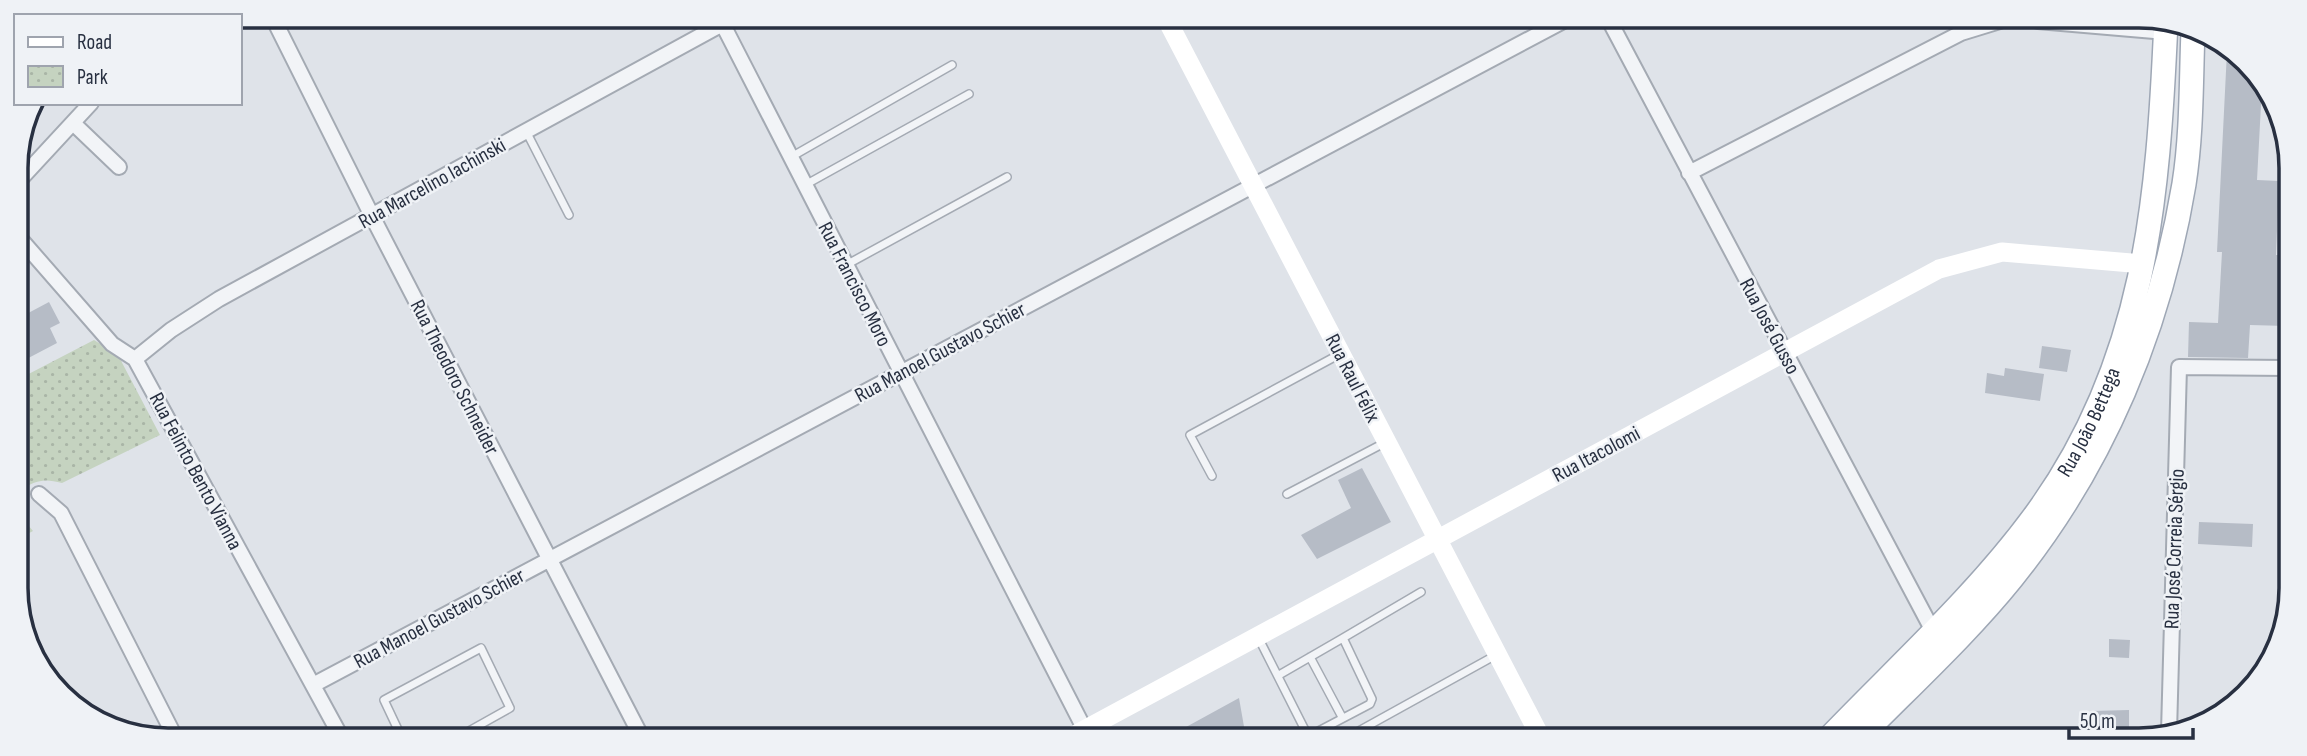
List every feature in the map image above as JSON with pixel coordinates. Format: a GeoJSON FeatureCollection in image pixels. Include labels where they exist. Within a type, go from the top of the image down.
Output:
{"type":"FeatureCollection","features":[{"type":"Feature","properties":{"kind":"main road","name":"Rua Raul Félix"},"geometry":{"type":"LineString","coordinates":[[1171,28],[1536,728]]}},
{"type":"Feature","properties":{"kind":"main road","name":"Rua João Bettega"},"geometry":{"type":"LineString","coordinates":[[1839,728],[2013,545],[2044,503],[2082,442],[2114,367],[2143,264],[2156,193],[2166,31]]}},
{"type":"Feature","properties":{"kind":"main road","name":"Rua João Bettega"},"geometry":{"type":"LineString","coordinates":[[1869,728],[1979,616],[2012,578],[2065,505],[2087,470],[2116,413],[2149,321],[2184,185],[2192,39]]}},
{"type":"Feature","properties":{"kind":"main road","name":"Rua Itacolomi"},"geometry":{"type":"LineString","coordinates":[[1094,728],[1258,636],[1939,269],[2002,252],[2143,264]]}},
{"type":"Feature","properties":{"kind":"main road"},"geometry":{"type":"LineString","coordinates":[[2143,264],[2149,284],[2149,321]]}},
{"type":"Feature","properties":{"kind":"street","name":"Rua Theodoro Schneider"},"geometry":{"type":"LineString","coordinates":[[279,28],[372,216],[637,728]]}},
{"type":"Feature","properties":{"kind":"street","name":"Rua Marcelino Iachinski"},"geometry":{"type":"LineString","coordinates":[[135,359],[210,305],[709,28]]}},
{"type":"Feature","properties":{"kind":"street","name":"Rua Francisco Moro"},"geometry":{"type":"LineString","coordinates":[[729,28],[790,157],[1078,728]]}},
{"type":"Feature","properties":{"kind":"street","name":"Rua Manoel Gustavo Schier"},"geometry":{"type":"LineString","coordinates":[[313,685],[1550,28]]}},
{"type":"Feature","properties":{"kind":"street","name":"Rua José Gusso"},"geometry":{"type":"LineString","coordinates":[[1613,28],[1933,631]]}},
{"type":"Feature","properties":{"kind":"street"},"geometry":{"type":"LineString","coordinates":[[1689,173],[1961,33],[1977,28]]}},
{"type":"Feature","properties":{"kind":"street"},"geometry":{"type":"LineString","coordinates":[[28,171],[89,105]]}},
{"type":"Feature","properties":{"kind":"street"},"geometry":{"type":"LineString","coordinates":[[73,123],[119,167]]}},
{"type":"Feature","properties":{"kind":"street","name":"Rua Felinto Bento Vianna"},"geometry":{"type":"LineString","coordinates":[[28,248],[112,344],[135,359],[336,728]]}},
{"type":"Feature","properties":{"kind":"street","name":"Rua José Correia Sérgio"},"geometry":{"type":"LineString","coordinates":[[2169,724],[2179,367],[2279,368]]}},
{"type":"Feature","properties":{"kind":"street"},"geometry":{"type":"LineString","coordinates":[[39,494],[61,513],[170,728]]}},
{"type":"Feature","properties":{"kind":"lane"},"geometry":{"type":"LineString","coordinates":[[790,157],[952,65]]}},
{"type":"Feature","properties":{"kind":"lane"},"geometry":{"type":"LineString","coordinates":[[805,185],[968,94]]}},
{"type":"Feature","properties":{"kind":"lane"},"geometry":{"type":"LineString","coordinates":[[526,131],[569,215]]}},
{"type":"Feature","properties":{"kind":"lane"},"geometry":{"type":"LineString","coordinates":[[845,265],[1007,177]]}},
{"type":"Feature","properties":{"kind":"lane"},"geometry":{"type":"LineString","coordinates":[[1212,476],[1190,435],[1340,354]]}},
{"type":"Feature","properties":{"kind":"lane"},"geometry":{"type":"LineString","coordinates":[[1287,494],[1386,442]]}},
{"type":"Feature","properties":{"kind":"lane"},"geometry":{"type":"LineString","coordinates":[[1279,675],[1422,592]]}},
{"type":"Feature","properties":{"kind":"lane"},"geometry":{"type":"LineString","coordinates":[[1258,636],[1304,728]]}},
{"type":"Feature","properties":{"kind":"lane"},"geometry":{"type":"LineString","coordinates":[[1323,728],[1370,704],[1372,699],[1343,638]]}},
{"type":"Feature","properties":{"kind":"lane"},"geometry":{"type":"LineString","coordinates":[[397,728],[384,700],[481,648],[510,708],[474,728]]}},
{"type":"Feature","properties":{"kind":"lane"},"geometry":{"type":"LineString","coordinates":[[1364,728],[1497,655]]}},
{"type":"Feature","properties":{"kind":"lane"},"geometry":{"type":"LineString","coordinates":[[1310,657],[1342,717]]}},
{"type":"Feature","properties":{"kind":"green space"},"geometry":{"type":"Polygon","coordinates":[[[94,340],[118,355],[160,435],[62,483],[45,480],[28,485],[28,374],[94,340]]]}},
{"type":"Feature","properties":{"kind":"building"},"geometry":{"type":"Polygon","coordinates":[[[2227,60],[2244,76],[2261,100],[2257,180],[2279,181],[2276,255],[2279,255],[2279,326],[2250,325],[2248,358],[2188,357],[2189,322],[2218,323],[2222,252],[2217,252],[2227,60]]]}},
{"type":"Feature","properties":{"kind":"building"},"geometry":{"type":"Polygon","coordinates":[[[49,302],[60,323],[50,328],[57,343],[28,358],[28,313],[49,302]]]}},
{"type":"Feature","properties":{"kind":"building"},"geometry":{"type":"Polygon","coordinates":[[[2042,346],[2071,350],[2067,372],[2039,368],[2042,346]]]}},
{"type":"Feature","properties":{"kind":"building"},"geometry":{"type":"Polygon","coordinates":[[[2005,368],[2044,374],[2040,401],[1985,393],[1987,373],[2004,376],[2005,368]]]}},
{"type":"Feature","properties":{"kind":"building"},"geometry":{"type":"Polygon","coordinates":[[[1362,468],[1391,522],[1317,559],[1301,535],[1351,508],[1338,480],[1362,468]]]}},
{"type":"Feature","properties":{"kind":"building"},"geometry":{"type":"Polygon","coordinates":[[[2199,522],[2253,524],[2252,547],[2198,544],[2199,522]]]}},
{"type":"Feature","properties":{"kind":"building"},"geometry":{"type":"Polygon","coordinates":[[[2109,639],[2130,640],[2129,658],[2109,657],[2109,639]]]}},
{"type":"Feature","properties":{"kind":"building"},"geometry":{"type":"Polygon","coordinates":[[[1239,698],[1244,728],[1184,728],[1239,698]]]}},
{"type":"Feature","properties":{"kind":"building"},"geometry":{"type":"Polygon","coordinates":[[[2129,710],[2129,728],[2092,728],[2092,711],[2129,710]]]}}]}
